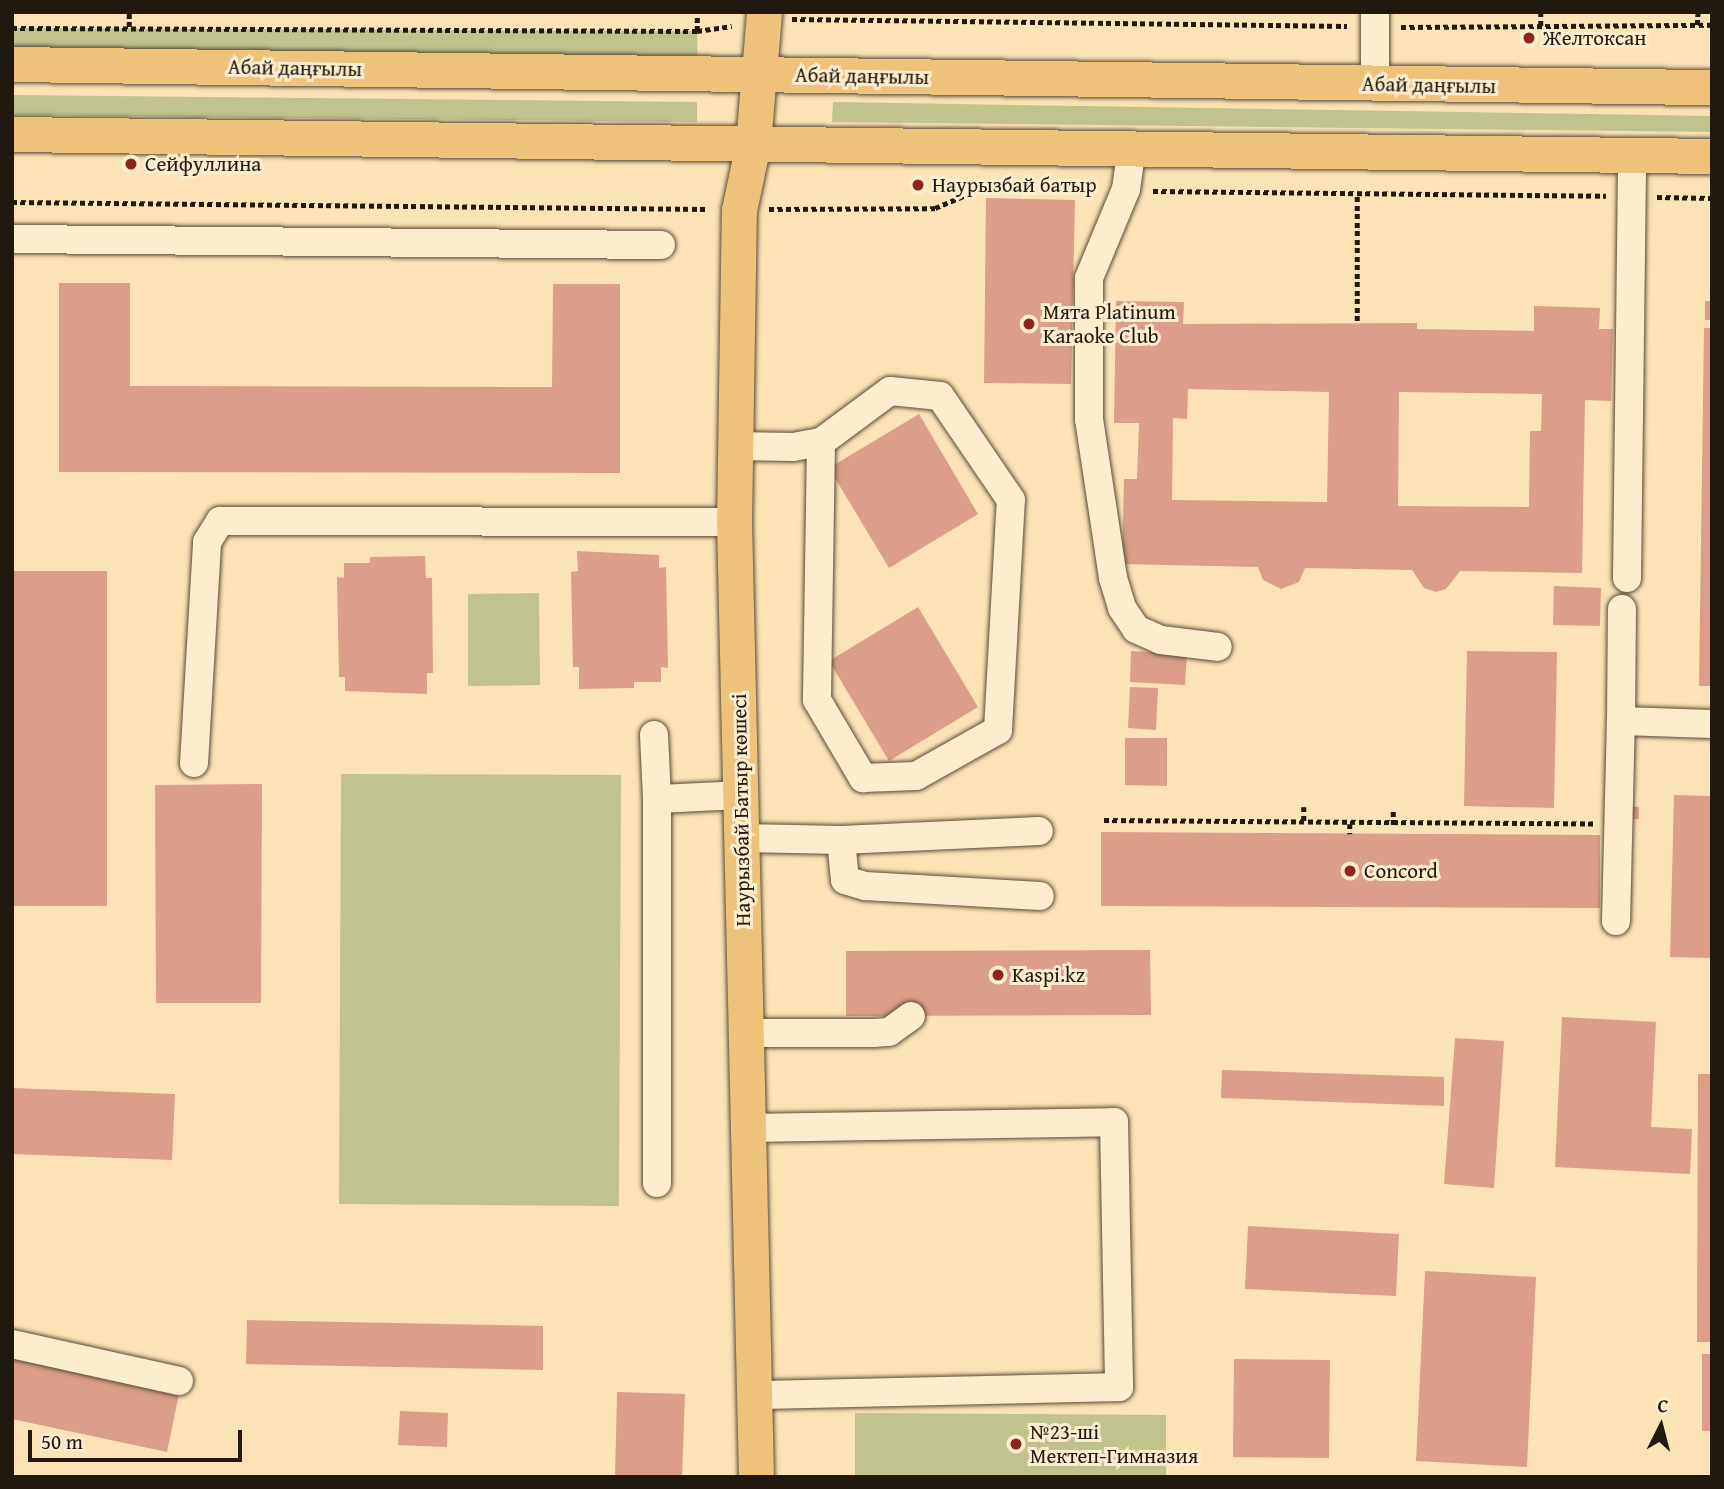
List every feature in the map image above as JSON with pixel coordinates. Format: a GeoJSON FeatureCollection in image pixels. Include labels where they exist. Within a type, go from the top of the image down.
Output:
{"type":"FeatureCollection","features":[{"type":"Feature","properties":{"kind":"main road"},"geometry":{"type":"LineString","coordinates":[[753,144],[764,12]]}},
{"type":"Feature","properties":{"kind":"main road","name":"Абай даңғылы"},"geometry":{"type":"LineString","coordinates":[[12,64],[1712,87]]}},
{"type":"Feature","properties":{"kind":"main road"},"geometry":{"type":"LineString","coordinates":[[12,134],[1712,156]]}},
{"type":"Feature","properties":{"kind":"main road","name":"Наурызбай Батыр көшесі"},"geometry":{"type":"LineString","coordinates":[[753,144],[739,210],[734,522],[756,1477]]}},
{"type":"Feature","properties":{"kind":"street"},"geometry":{"type":"LineString","coordinates":[[1375,20],[1375,84]]}},
{"type":"Feature","properties":{"kind":"street"},"geometry":{"type":"LineString","coordinates":[[1132,147],[1126,189],[1089,278],[1090,419],[1113,578],[1122,608],[1136,629],[1161,640],[1218,647]]}},
{"type":"Feature","properties":{"kind":"street"},"geometry":{"type":"LineString","coordinates":[[1627,578],[1632,154]]}},
{"type":"Feature","properties":{"kind":"street"},"geometry":{"type":"LineString","coordinates":[[12,239],[661,246]]}},
{"type":"Feature","properties":{"kind":"street"},"geometry":{"type":"LineString","coordinates":[[735,446],[793,447],[821,442],[890,390],[940,396],[1011,500],[998,730],[916,776],[863,778],[817,699],[821,442]]}},
{"type":"Feature","properties":{"kind":"street"},"geometry":{"type":"LineString","coordinates":[[194,763],[207,542],[220,522],[734,522]]}},
{"type":"Feature","properties":{"kind":"street"},"geometry":{"type":"LineString","coordinates":[[1616,921],[1622,608]]}},
{"type":"Feature","properties":{"kind":"street"},"geometry":{"type":"LineString","coordinates":[[1621,721],[1712,724]]}},
{"type":"Feature","properties":{"kind":"street"},"geometry":{"type":"LineString","coordinates":[[654,736],[657,799],[657,1183]]}},
{"type":"Feature","properties":{"kind":"street"},"geometry":{"type":"LineString","coordinates":[[657,799],[741,795]]}},
{"type":"Feature","properties":{"kind":"street"},"geometry":{"type":"LineString","coordinates":[[742,838],[841,840],[1039,831]]}},
{"type":"Feature","properties":{"kind":"street"},"geometry":{"type":"LineString","coordinates":[[841,840],[845,880],[864,886],[1040,896]]}},
{"type":"Feature","properties":{"kind":"street"},"geometry":{"type":"LineString","coordinates":[[745,1033],[889,1032],[911,1016]]}},
{"type":"Feature","properties":{"kind":"street"},"geometry":{"type":"LineString","coordinates":[[746,1128],[1114,1122],[1119,1387],[753,1395]]}},
{"type":"Feature","properties":{"kind":"street"},"geometry":{"type":"LineString","coordinates":[[12,1345],[179,1381]]}},
{"type":"Feature","properties":{"kind":"path"},"geometry":{"type":"LineString","coordinates":[[129,12],[129,27]]}},
{"type":"Feature","properties":{"kind":"path"},"geometry":{"type":"LineString","coordinates":[[12,28],[697,31],[697,12]]}},
{"type":"Feature","properties":{"kind":"path"},"geometry":{"type":"LineString","coordinates":[[1541,12],[1541,26]]}},
{"type":"Feature","properties":{"kind":"path"},"geometry":{"type":"LineString","coordinates":[[1697,25],[1698,12]]}},
{"type":"Feature","properties":{"kind":"path"},"geometry":{"type":"LineString","coordinates":[[806,15],[1375,20],[1541,26],[1712,25]]}},
{"type":"Feature","properties":{"kind":"path"},"geometry":{"type":"LineString","coordinates":[[12,202],[739,210],[935,208],[981,189],[1712,198]]}},
{"type":"Feature","properties":{"kind":"path"},"geometry":{"type":"LineString","coordinates":[[1357,195],[1357,321]]}},
{"type":"Feature","properties":{"kind":"path"},"geometry":{"type":"LineString","coordinates":[[1304,807],[1304,821]]}},
{"type":"Feature","properties":{"kind":"path"},"geometry":{"type":"LineString","coordinates":[[1393,808],[1393,822]]}},
{"type":"Feature","properties":{"kind":"path"},"geometry":{"type":"LineString","coordinates":[[1104,820],[1619,823]]}},
{"type":"Feature","properties":{"kind":"path"},"geometry":{"type":"LineString","coordinates":[[1304,821],[1350,824],[1393,822]]}},
{"type":"Feature","properties":{"kind":"path"},"geometry":{"type":"LineString","coordinates":[[1350,824],[1350,834]]}},
{"type":"Feature","properties":{"kind":"green space"},"geometry":{"type":"Polygon","coordinates":[[[12,28],[697,31],[698,73],[12,64],[12,28]]]}},
{"type":"Feature","properties":{"kind":"green space"},"geometry":{"type":"Polygon","coordinates":[[[12,95],[697,102],[697,122],[12,115],[12,95]]]}},
{"type":"Feature","properties":{"kind":"green space"},"geometry":{"type":"Polygon","coordinates":[[[833,102],[1712,116],[1712,132],[832,122],[833,102]]]}},
{"type":"Feature","properties":{"kind":"green space"},"geometry":{"type":"Polygon","coordinates":[[[539,593],[540,685],[468,686],[468,594],[539,593]]]}},
{"type":"Feature","properties":{"kind":"green space"},"geometry":{"type":"Polygon","coordinates":[[[341,774],[621,775],[619,1206],[339,1204],[341,774]]]}},
{"type":"Feature","properties":{"kind":"green space","name":"№23-ші Мектеп-Гимназия"},"geometry":{"type":"Polygon","coordinates":[[[855,1413],[1166,1415],[1166,1477],[855,1477],[855,1413]]]}},
{"type":"Feature","properties":{"kind":"building","name":"Мята Platinum Karaoke Club"},"geometry":{"type":"Polygon","coordinates":[[[986,198],[1075,200],[1071,384],[984,383],[986,198]]]}},
{"type":"Feature","properties":{"kind":"building"},"geometry":{"type":"Polygon","coordinates":[[[59,283],[130,283],[130,386],[552,387],[553,284],[620,284],[620,473],[59,472],[59,283]]]}},
{"type":"Feature","properties":{"kind":"building"},"geometry":{"type":"Polygon","coordinates":[[[1116,301],[1184,302],[1183,324],[1417,323],[1417,329],[1534,331],[1534,306],[1600,308],[1599,329],[1613,329],[1611,401],[1585,400],[1582,573],[1460,571],[1446,589],[1436,592],[1424,588],[1412,570],[1305,568],[1299,582],[1281,589],[1263,580],[1258,567],[1122,564],[1124,479],[1137,479],[1139,423],[1114,423],[1116,301]],[[1188,389],[1187,419],[1173,418],[1172,500],[1327,502],[1329,392],[1188,389]],[[1399,392],[1398,506],[1529,507],[1530,431],[1541,431],[1542,394],[1399,392]]]}},
{"type":"Feature","properties":{"kind":"building"},"geometry":{"type":"Polygon","coordinates":[[[1705,301],[1712,301],[1712,320],[1705,320],[1705,301]]]}},
{"type":"Feature","properties":{"kind":"building"},"geometry":{"type":"Polygon","coordinates":[[[1704,328],[1712,328],[1712,686],[1699,686],[1704,328]]]}},
{"type":"Feature","properties":{"kind":"building"},"geometry":{"type":"Polygon","coordinates":[[[919,414],[978,514],[889,568],[829,468],[919,414]]]}},
{"type":"Feature","properties":{"kind":"building"},"geometry":{"type":"Polygon","coordinates":[[[577,551],[659,555],[659,568],[666,567],[668,668],[661,667],[661,682],[634,682],[634,688],[579,689],[579,667],[573,667],[571,572],[578,571],[577,551]]]}},
{"type":"Feature","properties":{"kind":"building"},"geometry":{"type":"Polygon","coordinates":[[[425,556],[426,578],[432,578],[433,673],[427,673],[427,694],[345,691],[345,677],[339,677],[337,577],[344,578],[344,563],[370,563],[370,557],[425,556]]]}},
{"type":"Feature","properties":{"kind":"building"},"geometry":{"type":"Polygon","coordinates":[[[12,571],[107,571],[107,906],[12,906],[12,571]]]}},
{"type":"Feature","properties":{"kind":"building"},"geometry":{"type":"Polygon","coordinates":[[[1554,586],[1601,588],[1600,626],[1553,625],[1554,586]]]}},
{"type":"Feature","properties":{"kind":"building"},"geometry":{"type":"Polygon","coordinates":[[[918,607],[978,707],[889,761],[829,661],[918,607]]]}},
{"type":"Feature","properties":{"kind":"building"},"geometry":{"type":"Polygon","coordinates":[[[1131,651],[1187,654],[1185,685],[1130,682],[1131,651]]]}},
{"type":"Feature","properties":{"kind":"building"},"geometry":{"type":"Polygon","coordinates":[[[1467,651],[1557,652],[1554,808],[1464,806],[1467,651]]]}},
{"type":"Feature","properties":{"kind":"building"},"geometry":{"type":"Polygon","coordinates":[[[1130,687],[1158,688],[1156,730],[1128,728],[1130,687]]]}},
{"type":"Feature","properties":{"kind":"building"},"geometry":{"type":"Polygon","coordinates":[[[1125,738],[1167,738],[1167,786],[1125,785],[1125,738]]]}},
{"type":"Feature","properties":{"kind":"building"},"geometry":{"type":"Polygon","coordinates":[[[262,784],[261,1003],[156,1003],[155,785],[262,784]]]}},
{"type":"Feature","properties":{"kind":"building"},"geometry":{"type":"Polygon","coordinates":[[[1674,795],[1712,796],[1712,958],[1670,957],[1674,795]]]}},
{"type":"Feature","properties":{"kind":"building"},"geometry":{"type":"Polygon","coordinates":[[[1625,806],[1639,807],[1639,819],[1625,819],[1625,806]]]}},
{"type":"Feature","properties":{"kind":"building","name":"Concord"},"geometry":{"type":"Polygon","coordinates":[[[1101,832],[1600,835],[1600,908],[1101,906],[1101,832]]]}},
{"type":"Feature","properties":{"kind":"building","name":"Kaspi.kz"},"geometry":{"type":"Polygon","coordinates":[[[1150,950],[1151,1015],[846,1016],[846,951],[1150,950]]]}},
{"type":"Feature","properties":{"kind":"building"},"geometry":{"type":"Polygon","coordinates":[[[1562,1017],[1656,1022],[1651,1127],[1692,1129],[1690,1174],[1555,1167],[1562,1017]]]}},
{"type":"Feature","properties":{"kind":"building"},"geometry":{"type":"Polygon","coordinates":[[[1455,1038],[1504,1041],[1494,1188],[1444,1184],[1455,1038]]]}},
{"type":"Feature","properties":{"kind":"building"},"geometry":{"type":"Polygon","coordinates":[[[1222,1070],[1444,1077],[1444,1106],[1221,1098],[1222,1070]]]}},
{"type":"Feature","properties":{"kind":"building"},"geometry":{"type":"Polygon","coordinates":[[[1698,1074],[1712,1074],[1712,1342],[1697,1342],[1698,1074]]]}},
{"type":"Feature","properties":{"kind":"building"},"geometry":{"type":"Polygon","coordinates":[[[12,1088],[175,1094],[172,1160],[12,1154],[12,1088]]]}},
{"type":"Feature","properties":{"kind":"building"},"geometry":{"type":"Polygon","coordinates":[[[1248,1226],[1399,1234],[1396,1296],[1245,1289],[1248,1226]]]}},
{"type":"Feature","properties":{"kind":"building"},"geometry":{"type":"Polygon","coordinates":[[[1425,1271],[1536,1277],[1527,1467],[1416,1461],[1425,1271]]]}},
{"type":"Feature","properties":{"kind":"building"},"geometry":{"type":"Polygon","coordinates":[[[247,1320],[543,1326],[543,1370],[246,1364],[247,1320]]]}},
{"type":"Feature","properties":{"kind":"building"},"geometry":{"type":"Polygon","coordinates":[[[1702,1354],[1712,1354],[1712,1431],[1702,1431],[1702,1354]]]}},
{"type":"Feature","properties":{"kind":"building"},"geometry":{"type":"Polygon","coordinates":[[[12,1358],[179,1394],[167,1452],[12,1419],[12,1358]]]}},
{"type":"Feature","properties":{"kind":"building"},"geometry":{"type":"Polygon","coordinates":[[[1234,1359],[1330,1360],[1329,1458],[1233,1457],[1234,1359]]]}},
{"type":"Feature","properties":{"kind":"building"},"geometry":{"type":"Polygon","coordinates":[[[617,1392],[685,1394],[682,1477],[615,1477],[617,1392]]]}},
{"type":"Feature","properties":{"kind":"building"},"geometry":{"type":"Polygon","coordinates":[[[400,1411],[448,1413],[447,1447],[398,1445],[400,1411]]]}},
{"type":"Feature","properties":{"kind":"place","name":"Желтоксан"},"geometry":{"type":"Point","coordinates":[1529,38]}},
{"type":"Feature","properties":{"kind":"place","name":"Сейфуллина"},"geometry":{"type":"Point","coordinates":[131,164]}},
{"type":"Feature","properties":{"kind":"place","name":"Наурызбай батыр"},"geometry":{"type":"Point","coordinates":[918,185]}},
{"type":"Feature","properties":{"kind":"place","name":"Мята Platinum Karaoke Club"},"geometry":{"type":"Point","coordinates":[1029,324]}},
{"type":"Feature","properties":{"kind":"place","name":"Concord"},"geometry":{"type":"Point","coordinates":[1350,871]}},
{"type":"Feature","properties":{"kind":"place","name":"Kaspi.kz"},"geometry":{"type":"Point","coordinates":[998,975]}},
{"type":"Feature","properties":{"kind":"place","name":"№23-ші Мектеп-Гимназия"},"geometry":{"type":"Point","coordinates":[1016,1444]}}]}
